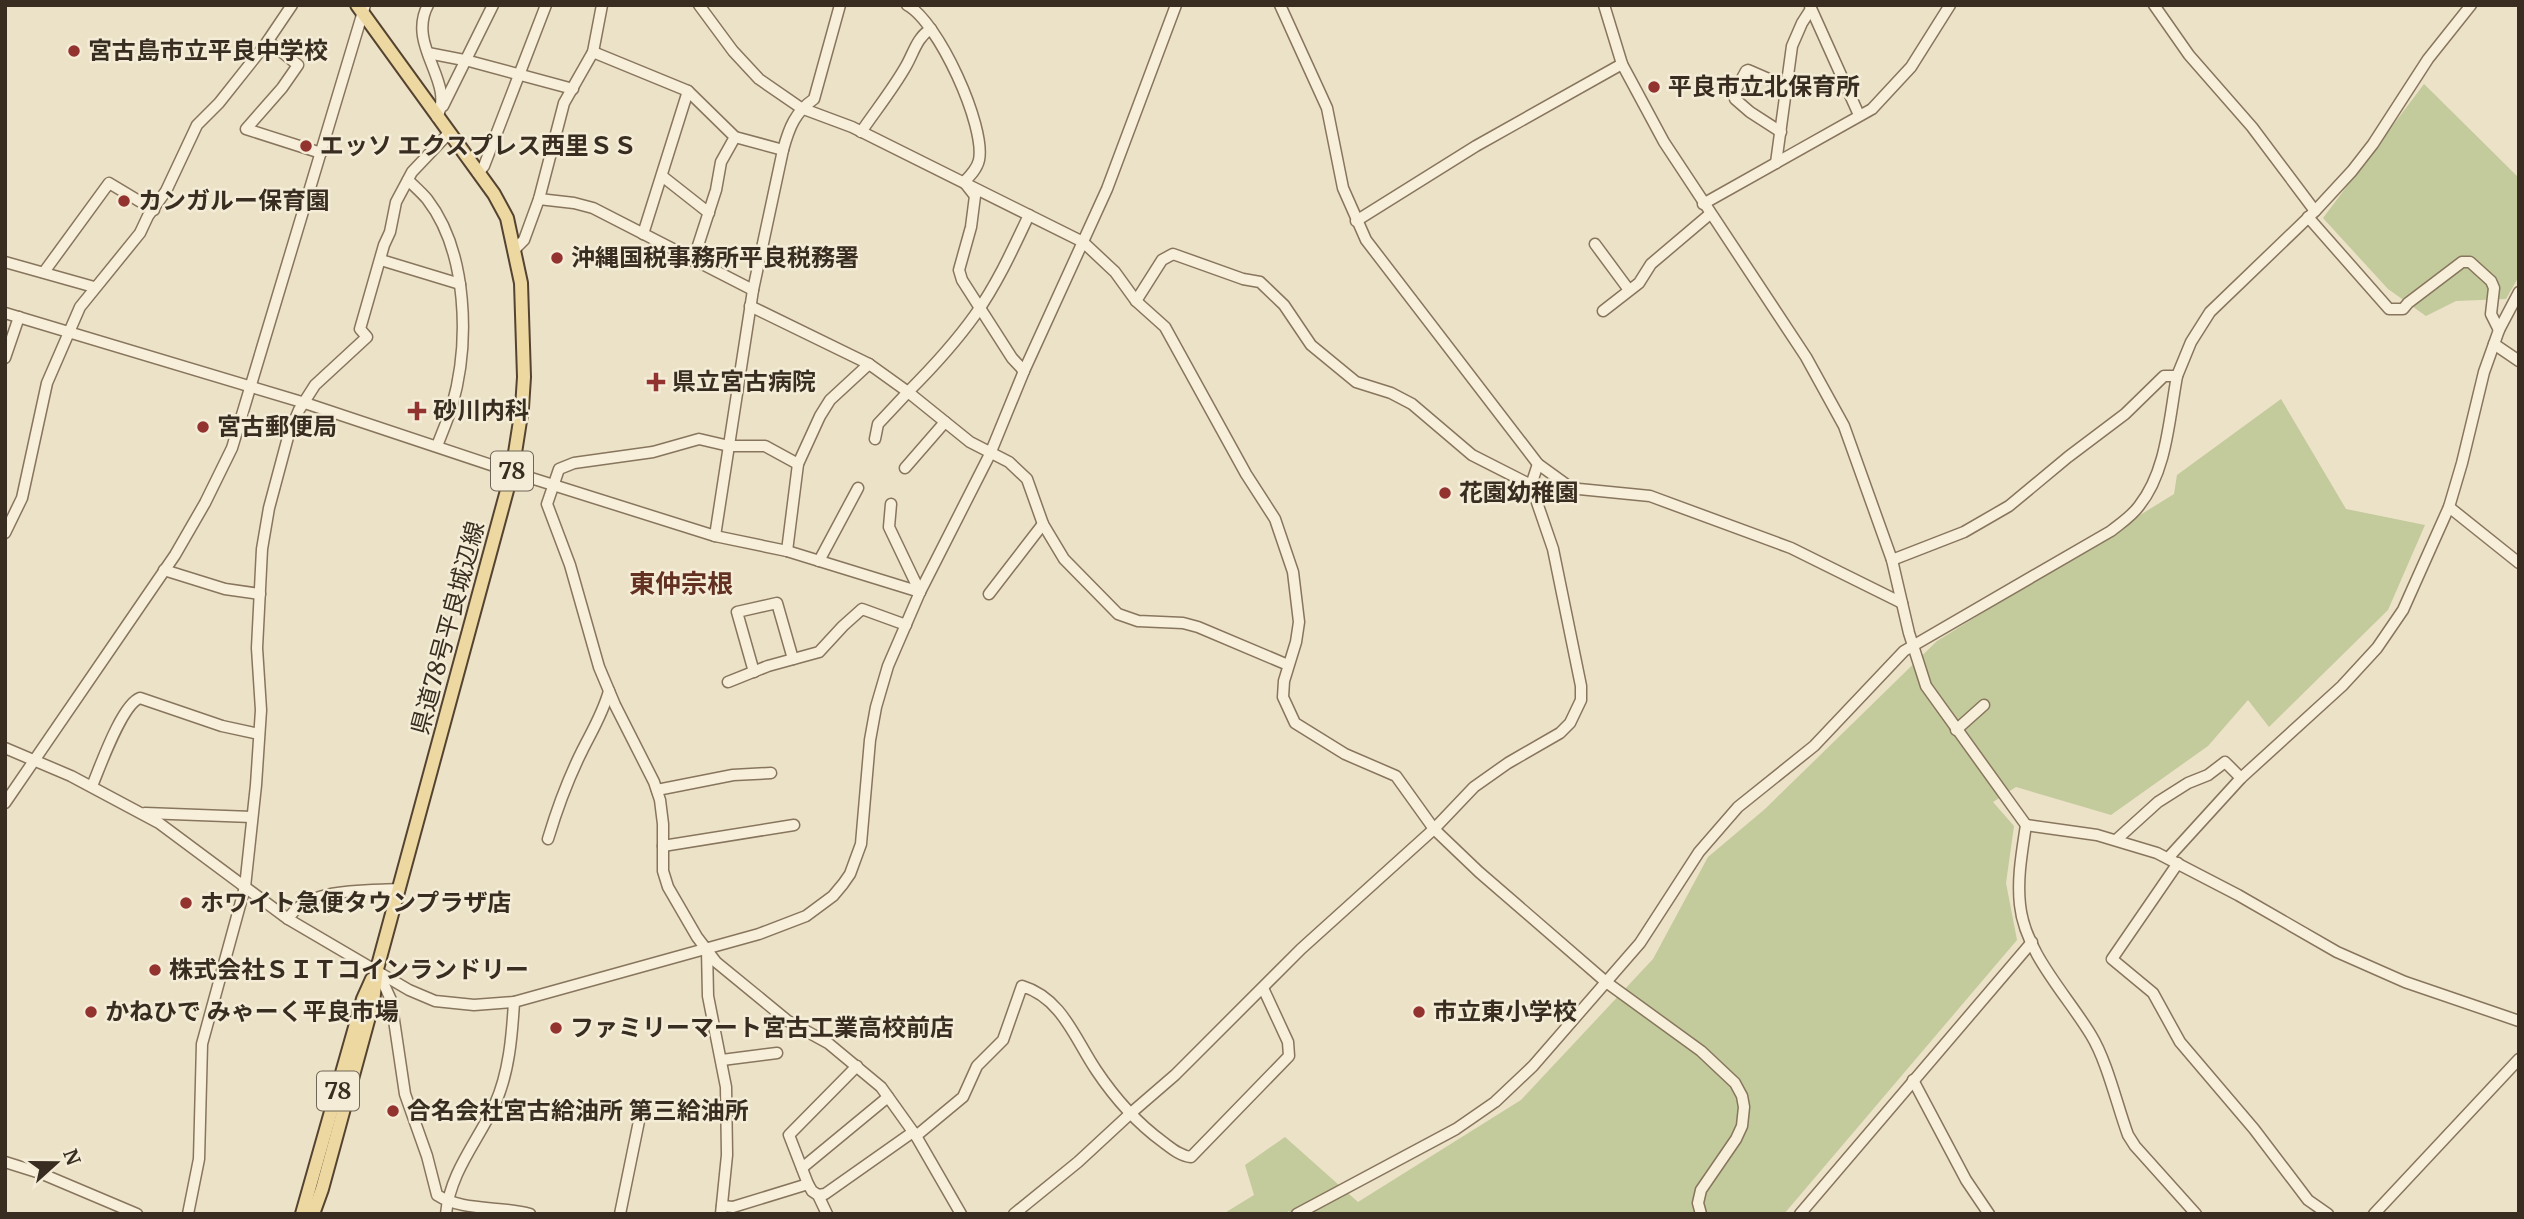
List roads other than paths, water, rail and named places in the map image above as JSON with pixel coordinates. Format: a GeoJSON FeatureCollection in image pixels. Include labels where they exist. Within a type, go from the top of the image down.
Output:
{"type":"FeatureCollection","features":[{"type":"Feature","properties":{"kind":"main road","name":"県道78号平良城辺線"},"geometry":{"type":"LineString","coordinates":[[313,1214],[373,1003],[377,969],[512,472],[519,438],[524,377],[521,283],[507,218],[494,194],[449,133],[440,111],[361,8]]}},
{"type":"Feature","properties":{"kind":"main road","name":"県道78号平良城辺線"},"geometry":{"type":"LineString","coordinates":[[302,1214],[363,999],[377,969]]}},
{"type":"Feature","properties":{"kind":"street"},"geometry":{"type":"LineString","coordinates":[[5,533],[22,498],[47,383],[80,307],[140,233],[170,183],[197,125],[219,103],[268,41],[292,5]]}},
{"type":"Feature","properties":{"kind":"street"},"geometry":{"type":"LineString","coordinates":[[428,5],[421,33],[440,111]]}},
{"type":"Feature","properties":{"kind":"street"},"geometry":{"type":"LineString","coordinates":[[440,111],[450,97],[493,5]]}},
{"type":"Feature","properties":{"kind":"street"},"geometry":{"type":"LineString","coordinates":[[478,173],[484,166],[546,5]]}},
{"type":"Feature","properties":{"kind":"street"},"geometry":{"type":"LineString","coordinates":[[515,249],[524,240],[538,199],[564,103],[593,52],[602,5]]}},
{"type":"Feature","properties":{"kind":"street"},"geometry":{"type":"LineString","coordinates":[[699,5],[733,51],[759,79],[801,108],[834,119],[1083,242],[1115,272],[1136,301],[1164,327],[1246,474],[1275,519],[1293,572],[1299,622],[1283,697],[1295,723],[1345,754],[1396,776],[1434,829],[1479,873],[1606,982],[1701,1051],[1735,1083],[1744,1107],[1742,1126],[1737,1139],[1701,1190],[1698,1203],[1701,1214]]}},
{"type":"Feature","properties":{"kind":"street"},"geometry":{"type":"LineString","coordinates":[[715,536],[753,290],[783,150],[789,129],[801,108],[814,99],[840,5]]}},
{"type":"Feature","properties":{"kind":"street"},"geometry":{"type":"LineString","coordinates":[[907,5],[922,16],[951,61],[971,113],[979,159],[964,183]]}},
{"type":"Feature","properties":{"kind":"street"},"geometry":{"type":"LineString","coordinates":[[5,748],[36,759],[92,786],[159,823],[288,919],[409,990],[435,1000],[474,1005],[514,1002],[758,934],[806,916],[833,896],[850,874],[861,844],[870,740],[888,666],[920,592],[990,454],[1024,371],[1107,189],[1176,5]]}},
{"type":"Feature","properties":{"kind":"street"},"geometry":{"type":"LineString","coordinates":[[1280,5],[1327,108],[1343,188],[1366,240],[1538,464],[1567,485],[1578,489],[1650,496],[1791,548],[1902,603]]}},
{"type":"Feature","properties":{"kind":"street"},"geometry":{"type":"LineString","coordinates":[[1604,5],[1622,64],[1664,142],[1806,357],[1844,426],[1892,560],[1926,686],[2026,825],[2019,881],[2020,908],[2032,942],[2047,971],[2097,1045],[2128,1135],[2196,1214]]}},
{"type":"Feature","properties":{"kind":"street"},"geometry":{"type":"LineString","coordinates":[[1703,204],[1879,103],[1911,67],[1950,5]]}},
{"type":"Feature","properties":{"kind":"street"},"geometry":{"type":"LineString","coordinates":[[2154,5],[2189,55],[2252,127],[2311,214],[2389,309],[2403,309],[2462,262],[2470,262],[2491,281],[2494,288],[2491,314],[2499,330]]}},
{"type":"Feature","properties":{"kind":"street"},"geometry":{"type":"LineString","coordinates":[[1297,1214],[1477,1116],[1533,1066],[1640,943],[1699,852],[1730,815],[1759,788],[1814,746],[1904,651],[2111,531],[2132,515],[2152,487],[2162,457],[2176,376],[2190,342],[2210,312],[2352,171],[2373,144],[2406,89],[2471,5]]}},
{"type":"Feature","properties":{"kind":"street"},"geometry":{"type":"LineString","coordinates":[[1811,7],[1859,115]]}},
{"type":"Feature","properties":{"kind":"street"},"geometry":{"type":"LineString","coordinates":[[1776,163],[1795,37],[1811,7]]}},
{"type":"Feature","properties":{"kind":"street"},"geometry":{"type":"LineString","coordinates":[[5,803],[164,570],[205,503],[232,448],[321,153],[361,8]]}},
{"type":"Feature","properties":{"kind":"street"},"geometry":{"type":"LineString","coordinates":[[861,132],[906,65],[916,44],[924,33],[931,29]]}},
{"type":"Feature","properties":{"kind":"street"},"geometry":{"type":"LineString","coordinates":[[268,41],[298,65],[246,129],[321,153]]}},
{"type":"Feature","properties":{"kind":"street"},"geometry":{"type":"LineString","coordinates":[[593,52],[688,92],[735,137],[783,150]]}},
{"type":"Feature","properties":{"kind":"street"},"geometry":{"type":"LineString","coordinates":[[428,53],[465,60],[573,89]]}},
{"type":"Feature","properties":{"kind":"street"},"geometry":{"type":"LineString","coordinates":[[1356,220],[1476,146],[1622,64]]}},
{"type":"Feature","properties":{"kind":"street"},"geometry":{"type":"LineString","coordinates":[[1781,132],[1750,113],[1735,99],[1734,93],[1748,70],[1787,84]]}},
{"type":"Feature","properties":{"kind":"street"},"geometry":{"type":"LineString","coordinates":[[643,234],[688,92]]}},
{"type":"Feature","properties":{"kind":"street"},"geometry":{"type":"LineString","coordinates":[[188,1214],[199,1159],[201,1044],[245,887],[261,710],[257,648],[262,549],[272,495],[291,429],[315,385],[368,337],[360,329],[396,202],[412,172],[449,133]]}},
{"type":"Feature","properties":{"kind":"street"},"geometry":{"type":"LineString","coordinates":[[693,261],[709,213],[721,162],[735,137]]}},
{"type":"Feature","properties":{"kind":"street"},"geometry":{"type":"LineString","coordinates":[[662,176],[709,213]]}},
{"type":"Feature","properties":{"kind":"street"},"geometry":{"type":"LineString","coordinates":[[408,180],[427,200],[443,227],[450,241],[460,284],[461,365],[452,407],[437,446]]}},
{"type":"Feature","properties":{"kind":"street"},"geometry":{"type":"LineString","coordinates":[[44,272],[109,183],[153,210]]}},
{"type":"Feature","properties":{"kind":"street"},"geometry":{"type":"LineString","coordinates":[[964,183],[975,196],[971,227],[959,270],[962,280],[1012,358],[1024,371]]}},
{"type":"Feature","properties":{"kind":"street"},"geometry":{"type":"LineString","coordinates":[[538,199],[559,200],[593,208],[753,290]]}},
{"type":"Feature","properties":{"kind":"street"},"geometry":{"type":"LineString","coordinates":[[1602,311],[1639,283],[1651,264],[1710,214]]}},
{"type":"Feature","properties":{"kind":"street"},"geometry":{"type":"LineString","coordinates":[[874,439],[878,424],[947,351],[980,308],[1029,215]]}},
{"type":"Feature","properties":{"kind":"street"},"geometry":{"type":"LineString","coordinates":[[1595,244],[1629,290]]}},
{"type":"Feature","properties":{"kind":"street"},"geometry":{"type":"LineString","coordinates":[[1136,301],[1162,260],[1173,254],[1243,279],[1260,282],[1284,305],[1311,345],[1356,382],[1391,393],[1412,404],[1472,455],[1531,485]]}},
{"type":"Feature","properties":{"kind":"street"},"geometry":{"type":"LineString","coordinates":[[381,260],[460,284]]}},
{"type":"Feature","properties":{"kind":"street"},"geometry":{"type":"LineString","coordinates":[[5,262],[94,287]]}},
{"type":"Feature","properties":{"kind":"street"},"geometry":{"type":"LineString","coordinates":[[2328,1214],[2308,1200],[2254,1129],[2180,1042],[2153,993],[2112,959],[2173,860],[2241,779],[2342,686],[2377,648],[2403,610],[2449,507],[2484,372],[2499,330],[2519,292]]}},
{"type":"Feature","properties":{"kind":"street"},"geometry":{"type":"LineString","coordinates":[[751,306],[869,364],[970,442],[1009,463],[1027,479],[1043,524],[1064,559],[1118,614],[1138,621],[1183,623],[1198,627],[1288,665]]}},
{"type":"Feature","properties":{"kind":"street"},"geometry":{"type":"LineString","coordinates":[[5,313],[305,403],[715,536],[787,551],[920,592]]}},
{"type":"Feature","properties":{"kind":"street"},"geometry":{"type":"LineString","coordinates":[[5,358],[19,317]]}},
{"type":"Feature","properties":{"kind":"street"},"geometry":{"type":"LineString","coordinates":[[2494,344],[2519,361]]}},
{"type":"Feature","properties":{"kind":"street"},"geometry":{"type":"LineString","coordinates":[[787,551],[798,464],[830,400],[869,364]]}},
{"type":"Feature","properties":{"kind":"street"},"geometry":{"type":"LineString","coordinates":[[1892,560],[1964,532],[2009,506],[2124,414],[2164,376],[2176,376]]}},
{"type":"Feature","properties":{"kind":"street"},"geometry":{"type":"LineString","coordinates":[[905,468],[945,422]]}},
{"type":"Feature","properties":{"kind":"street"},"geometry":{"type":"LineString","coordinates":[[798,464],[765,446],[729,446],[699,439],[653,452],[574,463],[559,469],[547,504],[570,565],[593,649],[609,690],[657,790],[663,824],[663,871],[668,887],[697,937],[716,962],[769,1007],[828,1043],[857,1066],[888,1097],[915,1134],[959,1213]]}},
{"type":"Feature","properties":{"kind":"street"},"geometry":{"type":"LineString","coordinates":[[1014,1214],[1078,1163],[1214,1039],[1301,949],[1434,829],[1474,787],[1508,763],[1560,733],[1570,723],[1581,700],[1577,664],[1553,549],[1531,485],[1538,464]]}},
{"type":"Feature","properties":{"kind":"street"},"geometry":{"type":"LineString","coordinates":[[820,561],[858,488]]}},
{"type":"Feature","properties":{"kind":"street"},"geometry":{"type":"LineString","coordinates":[[891,504],[889,527],[920,592]]}},
{"type":"Feature","properties":{"kind":"street"},"geometry":{"type":"LineString","coordinates":[[2449,507],[2519,563]]}},
{"type":"Feature","properties":{"kind":"street"},"geometry":{"type":"LineString","coordinates":[[989,594],[1043,524]]}},
{"type":"Feature","properties":{"kind":"street"},"geometry":{"type":"LineString","coordinates":[[164,570],[225,589],[260,594]]}},
{"type":"Feature","properties":{"kind":"street"},"geometry":{"type":"LineString","coordinates":[[754,672],[737,612],[777,603],[793,659]]}},
{"type":"Feature","properties":{"kind":"street"},"geometry":{"type":"LineString","coordinates":[[729,682],[768,666],[819,652],[862,609],[906,625]]}},
{"type":"Feature","properties":{"kind":"street"},"geometry":{"type":"LineString","coordinates":[[548,839],[581,753],[603,711],[609,690]]}},
{"type":"Feature","properties":{"kind":"street"},"geometry":{"type":"LineString","coordinates":[[92,786],[125,711],[134,700],[140,698],[222,726],[259,734]]}},
{"type":"Feature","properties":{"kind":"street"},"geometry":{"type":"LineString","coordinates":[[1956,730],[1984,705]]}},
{"type":"Feature","properties":{"kind":"street"},"geometry":{"type":"LineString","coordinates":[[2116,840],[2158,803],[2188,783],[2208,775],[2225,762],[2241,779]]}},
{"type":"Feature","properties":{"kind":"street"},"geometry":{"type":"LineString","coordinates":[[657,790],[733,775],[771,773]]}},
{"type":"Feature","properties":{"kind":"street"},"geometry":{"type":"LineString","coordinates":[[141,813],[253,817]]}},
{"type":"Feature","properties":{"kind":"street"},"geometry":{"type":"LineString","coordinates":[[663,846],[794,825]]}},
{"type":"Feature","properties":{"kind":"street"},"geometry":{"type":"LineString","coordinates":[[2026,825],[2116,840],[2173,860],[2337,952],[2405,982],[2519,1021]]}},
{"type":"Feature","properties":{"kind":"street"},"geometry":{"type":"LineString","coordinates":[[288,919],[293,911],[323,894],[398,889]]}},
{"type":"Feature","properties":{"kind":"street"},"geometry":{"type":"LineString","coordinates":[[1800,1214],[2032,942]]}},
{"type":"Feature","properties":{"kind":"street"},"geometry":{"type":"LineString","coordinates":[[707,949],[708,996],[726,1087],[727,1132],[722,1210],[808,1184]]}},
{"type":"Feature","properties":{"kind":"street"},"geometry":{"type":"LineString","coordinates":[[377,969],[391,1000],[405,1094],[427,1156],[437,1195],[447,1202],[510,1208],[530,1214]]}},
{"type":"Feature","properties":{"kind":"street"},"geometry":{"type":"LineString","coordinates":[[818,1195],[824,1194],[915,1134],[963,1097],[977,1066],[1003,1040],[1022,986],[1043,996],[1057,1009],[1096,1070],[1148,1131],[1177,1153],[1191,1157],[1289,1056],[1287,1042],[1263,988]]}},
{"type":"Feature","properties":{"kind":"street"},"geometry":{"type":"LineString","coordinates":[[446,1214],[451,1188],[495,1104],[511,1041],[514,1002]]}},
{"type":"Feature","properties":{"kind":"street"},"geometry":{"type":"LineString","coordinates":[[722,1060],[777,1053]]}},
{"type":"Feature","properties":{"kind":"street"},"geometry":{"type":"LineString","coordinates":[[2374,1214],[2519,1059]]}},
{"type":"Feature","properties":{"kind":"street"},"geometry":{"type":"LineString","coordinates":[[827,1214],[818,1195],[808,1184],[789,1135],[857,1066]]}},
{"type":"Feature","properties":{"kind":"street"},"geometry":{"type":"LineString","coordinates":[[1913,1080],[1960,1168],[1989,1214]]}},
{"type":"Feature","properties":{"kind":"street"},"geometry":{"type":"LineString","coordinates":[[802,1168],[888,1097]]}},
{"type":"Feature","properties":{"kind":"street"},"geometry":{"type":"LineString","coordinates":[[620,1214],[639,1121]]}},
{"type":"Feature","properties":{"kind":"street"},"geometry":{"type":"LineString","coordinates":[[5,1162],[40,1173],[137,1214]]}},
{"type":"Feature","properties":{"kind":"place","name":"宮古島市立平良中学校"},"geometry":{"type":"Point","coordinates":[74,51]}},
{"type":"Feature","properties":{"kind":"place","name":"平良市立北保育所"},"geometry":{"type":"Point","coordinates":[1654,87]}},
{"type":"Feature","properties":{"kind":"place","name":"エッソ エクスプレス西里ＳＳ"},"geometry":{"type":"Point","coordinates":[306,146]}},
{"type":"Feature","properties":{"kind":"place","name":"カンガルー保育園"},"geometry":{"type":"Point","coordinates":[124,201]}},
{"type":"Feature","properties":{"kind":"place","name":"沖縄国税事務所平良税務署"},"geometry":{"type":"Point","coordinates":[557,258]}},
{"type":"Feature","properties":{"kind":"place","name":"県立宮古病院"},"geometry":{"type":"Point","coordinates":[656,382]}},
{"type":"Feature","properties":{"kind":"place","name":"砂川内科"},"geometry":{"type":"Point","coordinates":[417,411]}},
{"type":"Feature","properties":{"kind":"place","name":"宮古郵便局"},"geometry":{"type":"Point","coordinates":[203,427]}},
{"type":"Feature","properties":{"kind":"place","name":"花園幼稚園"},"geometry":{"type":"Point","coordinates":[1445,493]}},
{"type":"Feature","properties":{"kind":"place","name":"ホワイト急便タウンプラザ店"},"geometry":{"type":"Point","coordinates":[186,903]}},
{"type":"Feature","properties":{"kind":"place","name":"株式会社ＳＩＴコインランドリー"},"geometry":{"type":"Point","coordinates":[155,970]}},
{"type":"Feature","properties":{"kind":"place","name":"かねひで みゃーく平良市場"},"geometry":{"type":"Point","coordinates":[91,1012]}},
{"type":"Feature","properties":{"kind":"place","name":"市立東小学校"},"geometry":{"type":"Point","coordinates":[1419,1012]}},
{"type":"Feature","properties":{"kind":"place","name":"ファミリーマート宮古工業高校前店"},"geometry":{"type":"Point","coordinates":[556,1028]}},
{"type":"Feature","properties":{"kind":"place","name":"合名会社宮古給油所 第三給油所"},"geometry":{"type":"Point","coordinates":[393,1111]}},
{"type":"Feature","properties":{"kind":"district","name":"東仲宗根"},"geometry":{"type":"Point","coordinates":[681,584]}}]}
